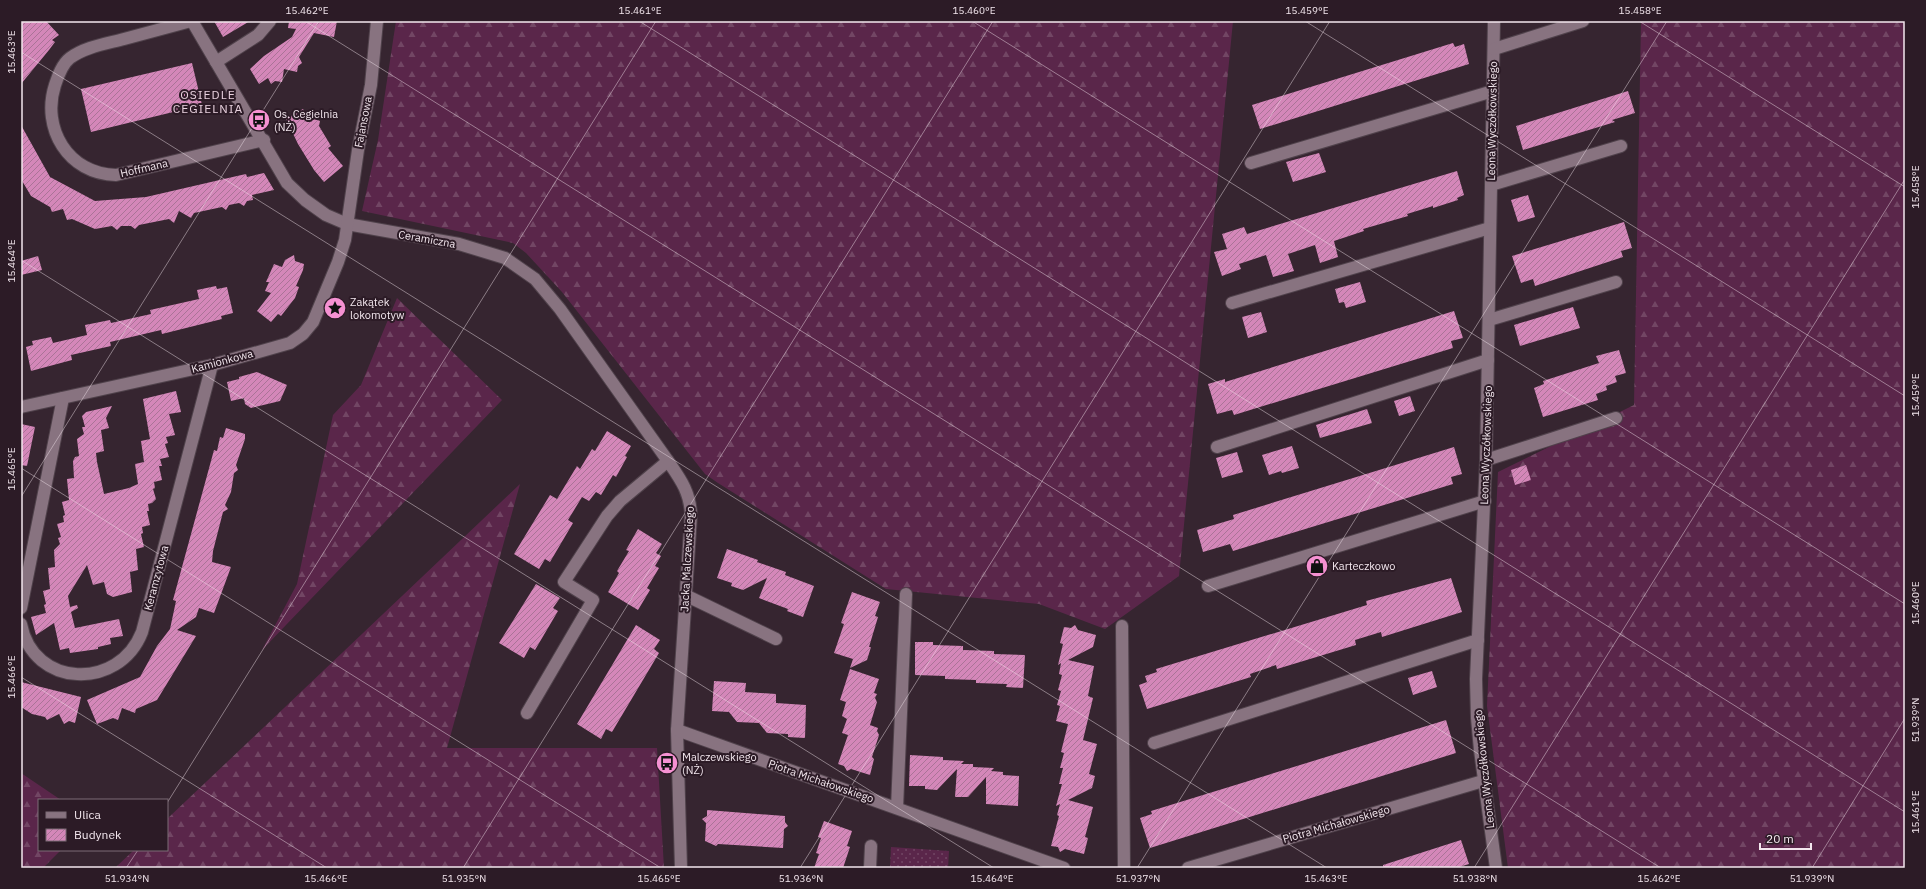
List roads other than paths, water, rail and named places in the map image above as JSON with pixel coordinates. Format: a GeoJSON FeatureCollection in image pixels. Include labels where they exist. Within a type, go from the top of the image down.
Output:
{"type":"FeatureCollection","features":[{"type":"Feature","properties":{"kind":"street","name":"Ceramiczna"},"geometry":{"type":"LineString","coordinates":[[192,21],[264,140],[287,182],[305,200],[326,215],[347,224],[459,244],[505,258],[535,279],[560,309],[668,461]]}},
{"type":"Feature","properties":{"kind":"street","name":"Hoffmana"},"geometry":{"type":"LineString","coordinates":[[192,21],[84,50],[68,59],[58,75],[51,96],[50,114],[58,139],[68,154],[90,171],[103,175],[116,175],[264,140]]}},
{"type":"Feature","properties":{"kind":"street"},"geometry":{"type":"LineString","coordinates":[[216,62],[258,35],[270,21]]}},
{"type":"Feature","properties":{"kind":"street","name":"Fajansowa"},"geometry":{"type":"LineString","coordinates":[[347,224],[370,85],[377,21]]}},
{"type":"Feature","properties":{"kind":"street","name":"Leona Wyczółkowskiego"},"geometry":{"type":"LineString","coordinates":[[1494,21],[1486,460],[1478,640],[1477,718],[1496,868]]}},
{"type":"Feature","properties":{"kind":"street"},"geometry":{"type":"LineString","coordinates":[[1494,49],[1583,21]]}},
{"type":"Feature","properties":{"kind":"street"},"geometry":{"type":"LineString","coordinates":[[1251,163],[1493,91]]}},
{"type":"Feature","properties":{"kind":"street"},"geometry":{"type":"LineString","coordinates":[[1491,185],[1621,146]]}},
{"type":"Feature","properties":{"kind":"street","name":"Kamionkowa"},"geometry":{"type":"LineString","coordinates":[[21,407],[212,365],[290,343],[303,334],[313,322],[338,262],[345,240],[347,224]]}},
{"type":"Feature","properties":{"kind":"street"},"geometry":{"type":"LineString","coordinates":[[1232,303],[1490,228]]}},
{"type":"Feature","properties":{"kind":"street"},"geometry":{"type":"LineString","coordinates":[[1489,320],[1616,282]]}},
{"type":"Feature","properties":{"kind":"street"},"geometry":{"type":"LineString","coordinates":[[1217,447],[1488,360]]}},
{"type":"Feature","properties":{"kind":"street","name":"Keramzytowa"},"geometry":{"type":"LineString","coordinates":[[21,624],[28,644],[35,654],[46,664],[68,673],[97,673],[113,667],[125,659],[134,648],[142,632],[212,365]]}},
{"type":"Feature","properties":{"kind":"street"},"geometry":{"type":"LineString","coordinates":[[21,608],[63,398]]}},
{"type":"Feature","properties":{"kind":"street"},"geometry":{"type":"LineString","coordinates":[[1486,460],[1616,418]]}},
{"type":"Feature","properties":{"kind":"street"},"geometry":{"type":"LineString","coordinates":[[527,712],[593,600],[564,582],[607,516],[620,501],[668,461]]}},
{"type":"Feature","properties":{"kind":"street","name":"Jacka Malczewskiego"},"geometry":{"type":"LineString","coordinates":[[668,461],[684,486],[690,501],[691,515],[677,730],[681,868]]}},
{"type":"Feature","properties":{"kind":"street"},"geometry":{"type":"LineString","coordinates":[[1208,586],[1484,501]]}},
{"type":"Feature","properties":{"kind":"street"},"geometry":{"type":"LineString","coordinates":[[897,808],[906,594]]}},
{"type":"Feature","properties":{"kind":"street"},"geometry":{"type":"LineString","coordinates":[[685,595],[776,639]]}},
{"type":"Feature","properties":{"kind":"street"},"geometry":{"type":"LineString","coordinates":[[1122,626],[1124,868]]}},
{"type":"Feature","properties":{"kind":"street"},"geometry":{"type":"LineString","coordinates":[[1154,743],[1478,640]]}},
{"type":"Feature","properties":{"kind":"street","name":"Piotra Michałowskiego"},"geometry":{"type":"LineString","coordinates":[[677,730],[1064,868]]}},
{"type":"Feature","properties":{"kind":"street","name":"Piotra Michałowskiego"},"geometry":{"type":"LineString","coordinates":[[1188,868],[1484,781]]}},
{"type":"Feature","properties":{"kind":"street"},"geometry":{"type":"LineString","coordinates":[[870,868],[871,846]]}},
{"type":"Feature","properties":{"kind":"place","name":"Os. Cegielnia (NŻ)"},"geometry":{"type":"Point","coordinates":[259,120]}},
{"type":"Feature","properties":{"kind":"place","name":"Zakątek lokomotyw"},"geometry":{"type":"Point","coordinates":[335,308]}},
{"type":"Feature","properties":{"kind":"place","name":"Karteczkowo"},"geometry":{"type":"Point","coordinates":[1317,566]}},
{"type":"Feature","properties":{"kind":"place","name":"Malczewskiego (NŻ)"},"geometry":{"type":"Point","coordinates":[667,763]}},
{"type":"Feature","properties":{"kind":"district","name":"OSIEDLE CEGIELNIA"},"geometry":{"type":"Point","coordinates":[208,101]}}]}
